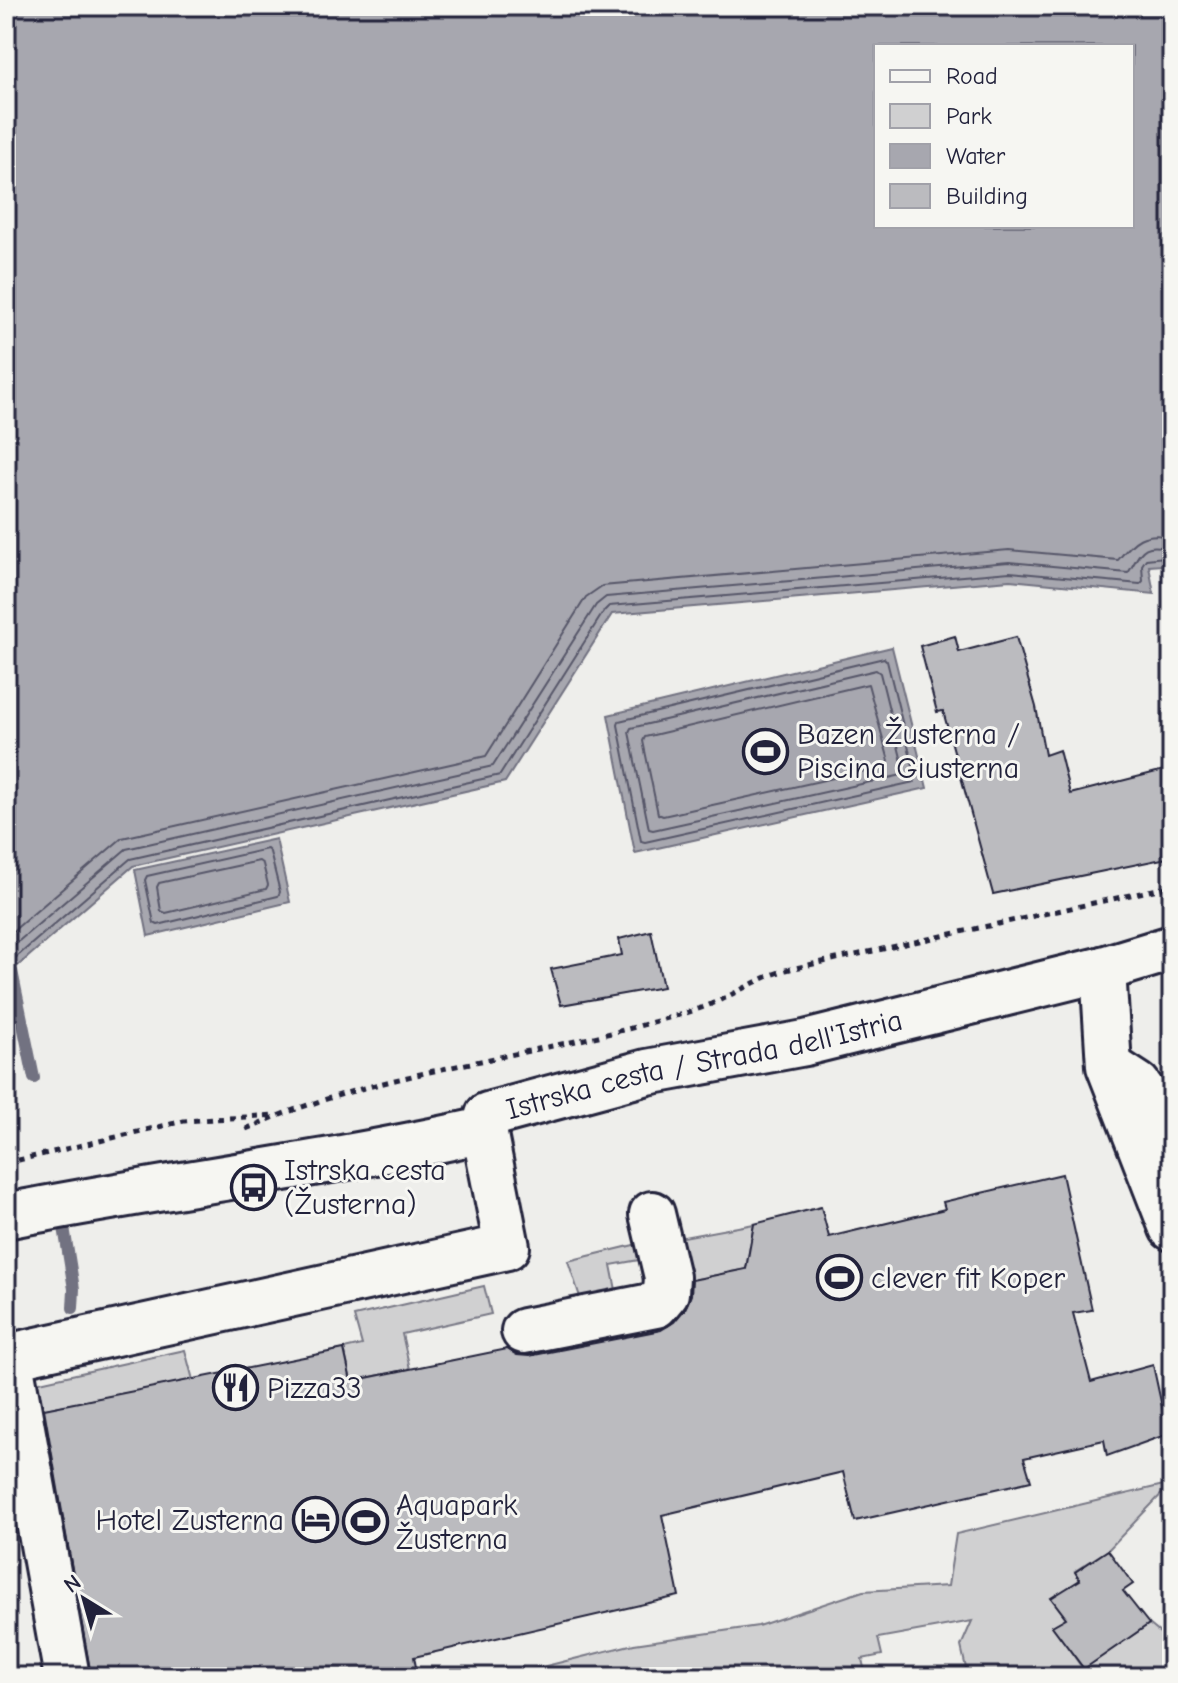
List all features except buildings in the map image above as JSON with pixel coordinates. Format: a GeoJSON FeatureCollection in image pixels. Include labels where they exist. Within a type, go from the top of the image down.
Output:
{"type":"FeatureCollection","features":[{"type":"Feature","properties":{"kind":"street","name":"Istrska cesta / Strada dell'Istria"},"geometry":{"type":"LineString","coordinates":[[6,1216],[133,1191],[401,1149],[484,1130],[488,1115],[647,1072],[805,1043],[1103,969],[1172,948]]}},
{"type":"Feature","properties":{"kind":"street"},"geometry":{"type":"LineString","coordinates":[[1103,969],[1109,1066],[1172,1228]]}},
{"type":"Feature","properties":{"kind":"street"},"geometry":{"type":"LineString","coordinates":[[1109,1066],[1138,1085],[1172,1131]]}},
{"type":"Feature","properties":{"kind":"street"},"geometry":{"type":"LineString","coordinates":[[67,1677],[8,1356],[507,1247],[484,1130]]}},
{"type":"Feature","properties":{"kind":"street"},"geometry":{"type":"LineString","coordinates":[[524,1331],[656,1305],[666,1293],[667,1277],[652,1214]]}},
{"type":"Feature","properties":{"kind":"path"},"geometry":{"type":"LineString","coordinates":[[6,1163],[184,1121],[279,1114],[415,1075],[637,1026],[706,1007],[765,976],[786,970],[1172,886]]}},
{"type":"Feature","properties":{"kind":"green space"},"geometry":{"type":"Polygon","coordinates":[[[754,1224],[746,1269],[687,1281],[678,1238],[754,1224]]]}},
{"type":"Feature","properties":{"kind":"green space"},"geometry":{"type":"Polygon","coordinates":[[[638,1244],[656,1284],[644,1287],[639,1260],[611,1265],[617,1295],[581,1300],[568,1261],[638,1244]]]}},
{"type":"Feature","properties":{"kind":"green space"},"geometry":{"type":"Polygon","coordinates":[[[484,1286],[491,1314],[402,1334],[410,1369],[351,1381],[344,1349],[362,1345],[354,1316],[484,1286]]]}},
{"type":"Feature","properties":{"kind":"green space"},"geometry":{"type":"Polygon","coordinates":[[[185,1350],[193,1380],[40,1410],[35,1383],[185,1350]]]}},
{"type":"Feature","properties":{"kind":"green space"},"geometry":{"type":"Polygon","coordinates":[[[1172,1483],[1108,1550],[1075,1571],[1080,1580],[1052,1599],[1066,1618],[1053,1626],[1083,1669],[1149,1624],[1172,1643],[1172,1677],[968,1677],[961,1646],[972,1621],[878,1638],[882,1655],[862,1659],[866,1677],[502,1677],[634,1644],[758,1626],[863,1591],[948,1586],[956,1534],[1172,1483]]]}},
{"type":"Feature","properties":{"kind":"water"},"geometry":{"type":"Polygon","coordinates":[[[6,6],[1172,6],[1172,593],[1169,594],[1163,565],[1149,566],[1154,594],[1010,580],[612,614],[505,782],[133,866],[6,976],[6,6]]]}},
{"type":"Feature","properties":{"kind":"water","name":"Bazen Žusterna / Piscina Giusterna"},"geometry":{"type":"Polygon","coordinates":[[[892,647],[927,788],[635,853],[608,715],[892,647]]]}},
{"type":"Feature","properties":{"kind":"water"},"geometry":{"type":"Polygon","coordinates":[[[276,839],[290,902],[148,936],[135,870],[276,839]]]}},
{"type":"Feature","properties":{"kind":"waterway"},"geometry":{"type":"LineString","coordinates":[[12,971],[34,1078]]}},
{"type":"Feature","properties":{"kind":"waterway"},"geometry":{"type":"LineString","coordinates":[[64,1227],[74,1289],[73,1308]]}},
{"type":"Feature","properties":{"kind":"place","name":"Bazen Žusterna / Piscina Giusterna"},"geometry":{"type":"Point","coordinates":[766,751]}},
{"type":"Feature","properties":{"kind":"place","name":"Istrska cesta (Žusterna)"},"geometry":{"type":"Point","coordinates":[253,1187]}},
{"type":"Feature","properties":{"kind":"place","name":"clever fit Koper"},"geometry":{"type":"Point","coordinates":[840,1278]}},
{"type":"Feature","properties":{"kind":"place","name":"Pizza33"},"geometry":{"type":"Point","coordinates":[236,1388]}},
{"type":"Feature","properties":{"kind":"place","name":"Hotel Zusterna"},"geometry":{"type":"Point","coordinates":[315,1520]}},
{"type":"Feature","properties":{"kind":"place","name":"Aquapark Žusterna"},"geometry":{"type":"Point","coordinates":[365,1522]}}]}
